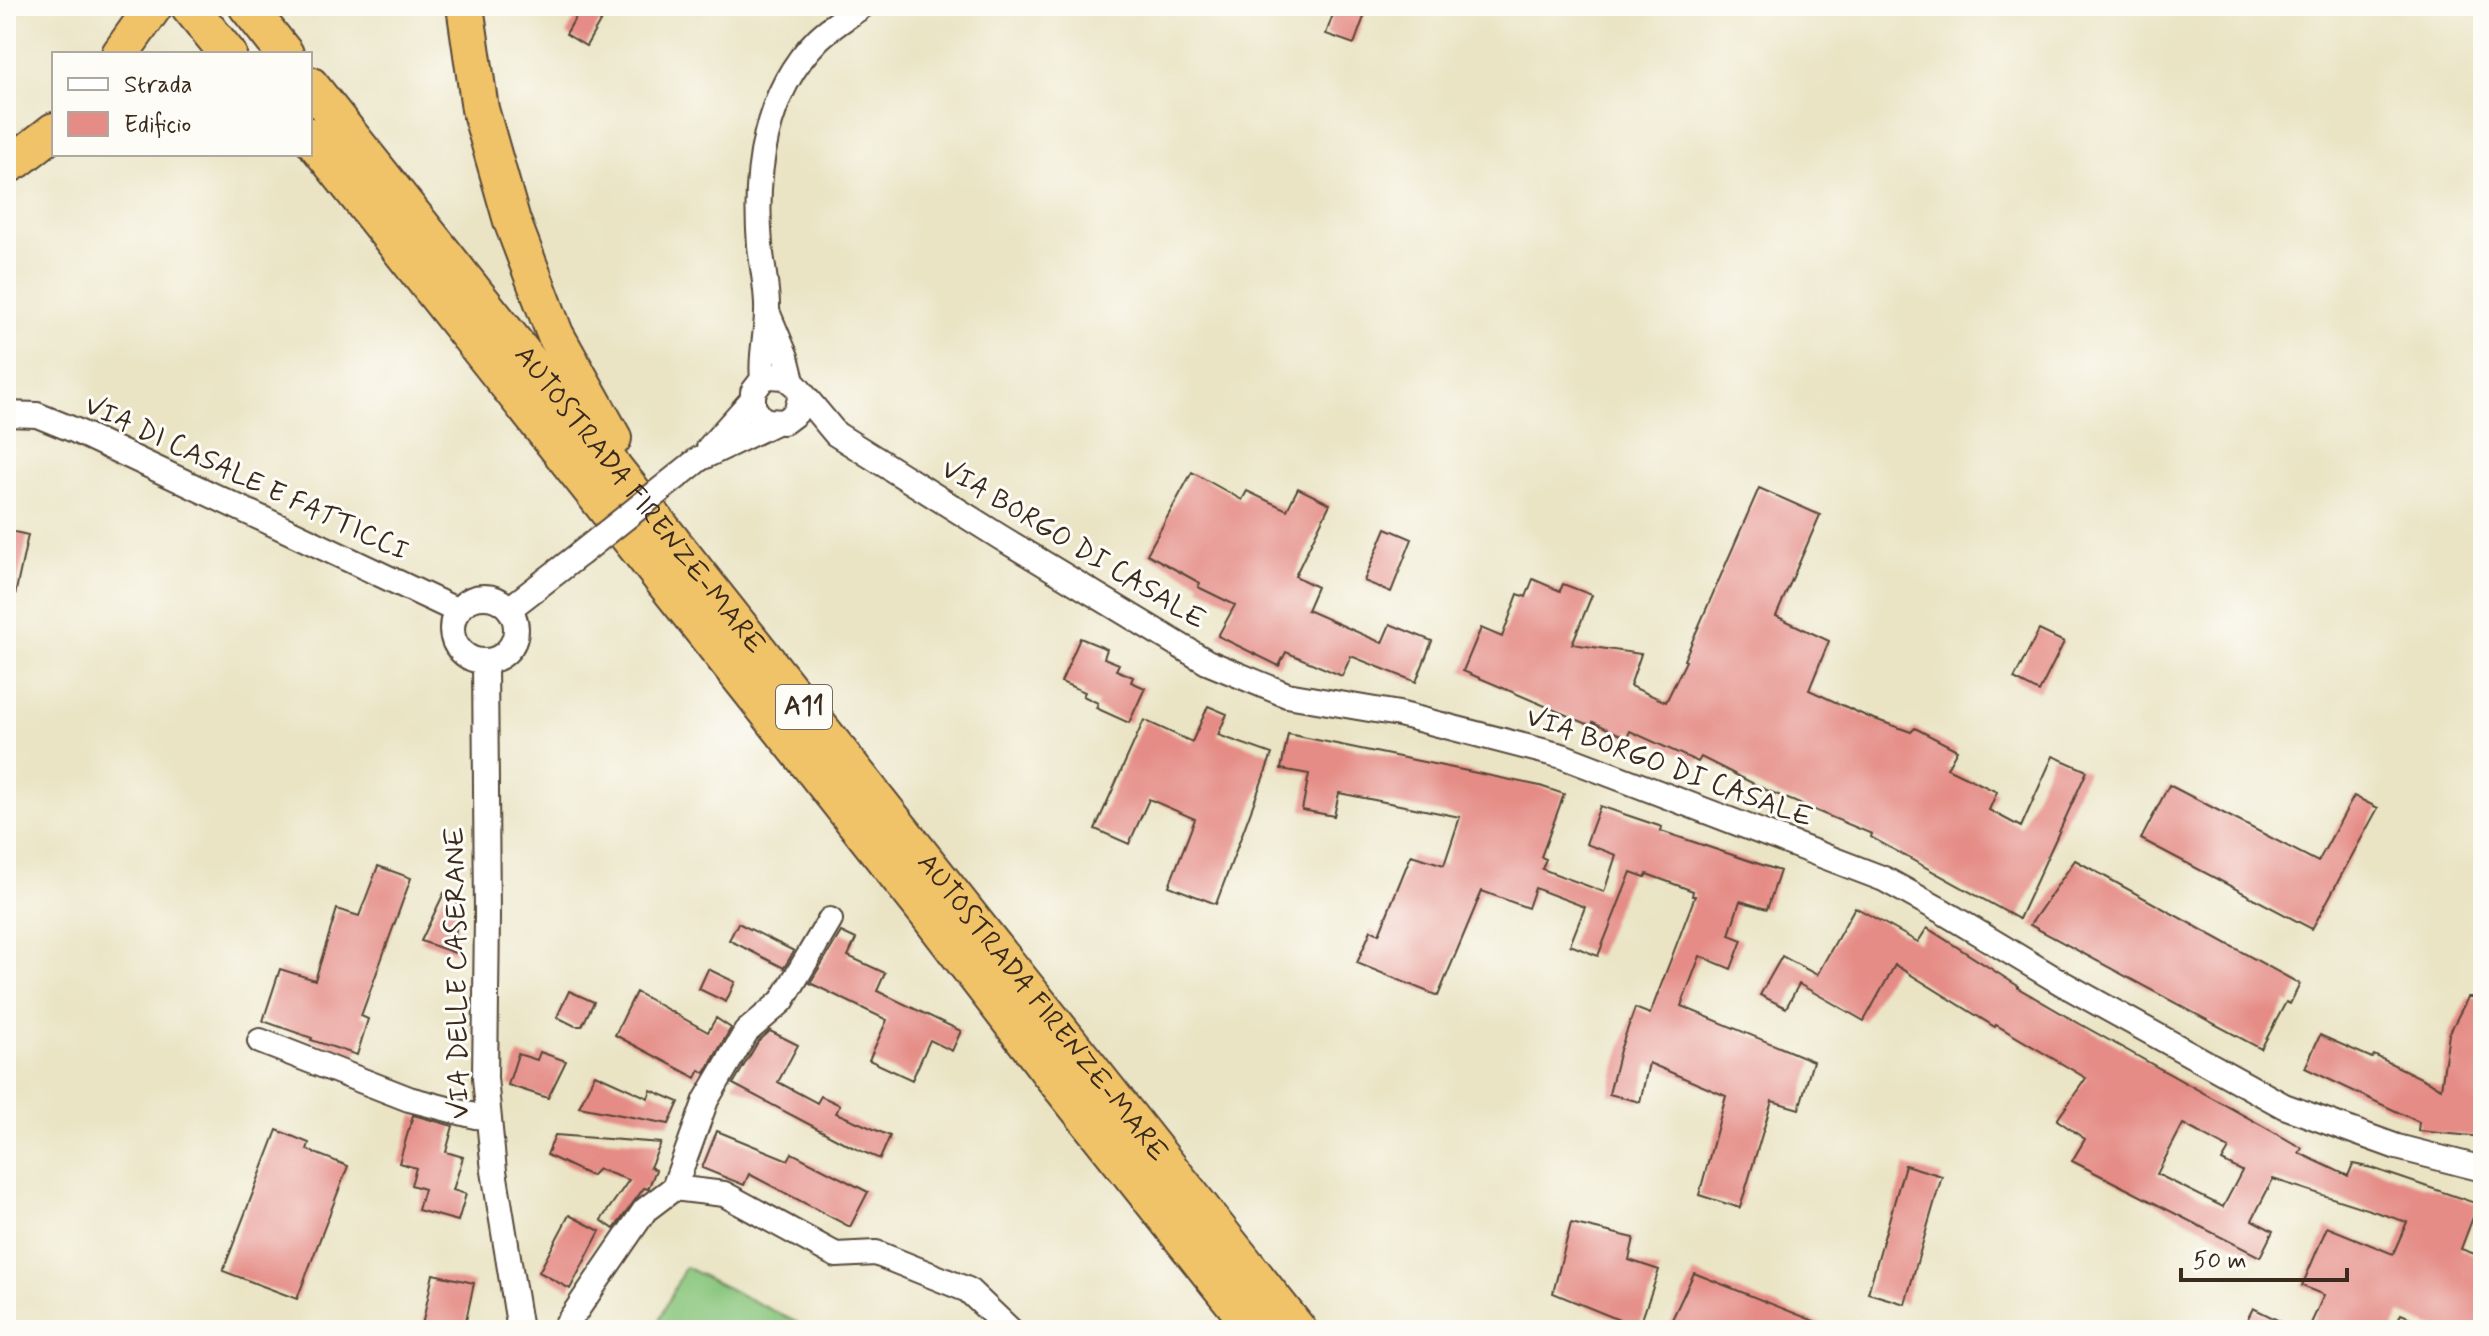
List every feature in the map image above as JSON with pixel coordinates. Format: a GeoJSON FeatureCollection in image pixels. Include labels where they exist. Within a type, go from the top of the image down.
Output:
{"type":"FeatureCollection","features":[{"type":"Feature","properties":{"kind":"highway"},"geometry":{"type":"LineString","coordinates":[[189,6],[226,52]]}},
{"type":"Feature","properties":{"kind":"highway"},"geometry":{"type":"LineString","coordinates":[[208,6],[244,52]]}},
{"type":"Feature","properties":{"kind":"highway"},"geometry":{"type":"LineString","coordinates":[[247,6],[283,52]]}},
{"type":"Feature","properties":{"kind":"highway"},"geometry":{"type":"LineString","coordinates":[[465,6],[472,67],[487,138],[512,221],[550,322],[596,409],[694,568]]}},
{"type":"Feature","properties":{"kind":"highway"},"geometry":{"type":"LineString","coordinates":[[121,52],[150,12]]}},
{"type":"Feature","properties":{"kind":"highway","name":"AUTOSTRADA FIRENZE-MARE"},"geometry":{"type":"LineString","coordinates":[[312,88],[1298,1330]]}},
{"type":"Feature","properties":{"kind":"highway"},"geometry":{"type":"LineString","coordinates":[[6,166],[52,133]]}},
{"type":"Feature","properties":{"kind":"highway","name":"AUTOSTRADA FIRENZE-MARE"},"geometry":{"type":"LineString","coordinates":[[312,139],[1255,1330]]}},
{"type":"Feature","properties":{"kind":"street"},"geometry":{"type":"LineString","coordinates":[[779,422],[761,418],[756,413],[768,311],[759,210],[762,153],[779,97],[806,52],[820,37],[862,6]]}},
{"type":"Feature","properties":{"kind":"street"},"geometry":{"type":"LineString","coordinates":[[699,459],[796,413],[800,399],[768,311]]}},
{"type":"Feature","properties":{"kind":"street"},"geometry":{"type":"LineString","coordinates":[[509,609],[699,459],[757,390],[778,375],[795,386]]}},
{"type":"Feature","properties":{"kind":"street","name":"VIA BORGO DI CASALE"},"geometry":{"type":"LineString","coordinates":[[795,386],[836,434],[1207,662],[1287,695],[1399,714],[1562,756],[1884,879],[2073,990],[2284,1106],[2397,1147],[2483,1169]]}},
{"type":"Feature","properties":{"kind":"street","name":"VIA DI CASALE E FATTICCI"},"geometry":{"type":"LineString","coordinates":[[6,414],[37,415],[74,430],[458,611]]}},
{"type":"Feature","properties":{"kind":"street","name":"VIA BORGO DI CASALE"},"geometry":{"type":"LineString","coordinates":[[779,422],[836,434]]}},
{"type":"Feature","properties":{"kind":"street"},"geometry":{"type":"LineString","coordinates":[[492,598],[509,609],[516,625],[514,642],[502,656],[485,661],[475,660],[459,649],[452,630],[458,611],[464,604],[492,598]]}},
{"type":"Feature","properties":{"kind":"street","name":"VIA DELLE CASERANE"},"geometry":{"type":"LineString","coordinates":[[485,661],[487,1117],[520,1330]]}},
{"type":"Feature","properties":{"kind":"street"},"geometry":{"type":"LineString","coordinates":[[563,1330],[645,1210],[674,1188],[706,1100],[746,1032],[782,1001],[830,920]]}},
{"type":"Feature","properties":{"kind":"street"},"geometry":{"type":"LineString","coordinates":[[260,1041],[409,1099],[487,1117]]}},
{"type":"Feature","properties":{"kind":"street"},"geometry":{"type":"LineString","coordinates":[[674,1188],[724,1194],[836,1255],[876,1253],[968,1290],[1010,1330]]}},
{"type":"Feature","properties":{"kind":"green space"},"geometry":{"type":"Polygon","coordinates":[[[685,1267],[812,1330],[654,1330],[685,1267]]]}},
{"type":"Feature","properties":{"kind":"building"},"geometry":{"type":"Polygon","coordinates":[[[582,6],[609,6],[586,46],[566,34],[582,6]]]}},
{"type":"Feature","properties":{"kind":"building"},"geometry":{"type":"Polygon","coordinates":[[[1336,6],[1368,6],[1354,44],[1326,34],[1336,6]]]}},
{"type":"Feature","properties":{"kind":"building"},"geometry":{"type":"Polygon","coordinates":[[[1192,472],[1242,500],[1247,491],[1287,510],[1298,488],[1330,504],[1295,576],[1317,587],[1307,610],[1382,643],[1390,624],[1432,641],[1416,682],[1351,656],[1342,676],[1286,652],[1279,666],[1218,636],[1235,605],[1198,587],[1200,583],[1147,554],[1192,472]]]}},
{"type":"Feature","properties":{"kind":"building"},"geometry":{"type":"Polygon","coordinates":[[[1759,488],[1820,515],[1776,616],[1829,641],[1809,690],[1866,716],[1911,732],[1915,728],[1957,750],[1947,768],[1997,792],[1989,810],[2021,827],[2053,756],[2087,771],[2019,919],[1871,837],[1872,834],[1764,789],[1701,757],[1698,762],[1630,731],[1627,738],[1593,722],[1592,726],[1463,671],[1481,628],[1502,637],[1518,594],[1526,597],[1533,579],[1560,591],[1563,584],[1592,595],[1572,644],[1641,654],[1630,686],[1666,702],[1759,488]]]}},
{"type":"Feature","properties":{"kind":"building"},"geometry":{"type":"Polygon","coordinates":[[[1386,528],[1412,539],[1391,592],[1364,581],[1386,528]]]}},
{"type":"Feature","properties":{"kind":"building"},"geometry":{"type":"Polygon","coordinates":[[[6,530],[28,535],[14,600],[6,599],[6,530]]]}},
{"type":"Feature","properties":{"kind":"building"},"geometry":{"type":"Polygon","coordinates":[[[2039,630],[2064,642],[2039,692],[2014,679],[2039,630]]]}},
{"type":"Feature","properties":{"kind":"building"},"geometry":{"type":"Polygon","coordinates":[[[1080,638],[1107,649],[1104,658],[1119,664],[1116,670],[1133,677],[1131,682],[1145,688],[1129,723],[1096,708],[1098,703],[1083,696],[1085,692],[1061,682],[1080,638]]]}},
{"type":"Feature","properties":{"kind":"building"},"geometry":{"type":"Polygon","coordinates":[[[1208,706],[1227,714],[1218,735],[1272,754],[1216,904],[1169,886],[1195,819],[1149,799],[1129,844],[1095,829],[1144,720],[1192,742],[1208,706]]]}},
{"type":"Feature","properties":{"kind":"building"},"geometry":{"type":"Polygon","coordinates":[[[1288,734],[1540,786],[1564,794],[1541,857],[1546,859],[1542,869],[1604,892],[1616,855],[1586,844],[1600,806],[1662,827],[1661,831],[1780,871],[1767,909],[1740,901],[1729,935],[1742,940],[1731,969],[1700,956],[1681,1006],[1813,1061],[1799,1109],[1772,1101],[1740,1208],[1699,1195],[1726,1096],[1649,1063],[1640,1102],[1609,1094],[1635,1008],[1650,1014],[1695,896],[1692,896],[1693,891],[1647,874],[1645,877],[1631,872],[1598,956],[1570,945],[1585,907],[1535,888],[1528,908],[1482,891],[1438,996],[1357,963],[1371,930],[1379,934],[1411,855],[1444,865],[1460,817],[1339,793],[1334,816],[1302,810],[1309,774],[1281,769],[1288,734]]]}},
{"type":"Feature","properties":{"kind":"building"},"geometry":{"type":"Polygon","coordinates":[[[2169,785],[2318,862],[2354,796],[2378,808],[2312,929],[2141,839],[2169,785]]]}},
{"type":"Feature","properties":{"kind":"building"},"geometry":{"type":"Polygon","coordinates":[[[2075,860],[2300,984],[2290,1004],[2286,1002],[2261,1049],[2030,925],[2075,860]]]}},
{"type":"Feature","properties":{"kind":"building"},"geometry":{"type":"Polygon","coordinates":[[[378,866],[411,878],[361,1016],[368,1019],[357,1055],[263,1021],[280,969],[315,980],[337,909],[359,916],[378,866]]]}},
{"type":"Feature","properties":{"kind":"building"},"geometry":{"type":"Polygon","coordinates":[[[444,893],[457,897],[455,953],[421,941],[444,893]]]}},
{"type":"Feature","properties":{"kind":"building"},"geometry":{"type":"Polygon","coordinates":[[[1855,907],[1918,942],[1927,928],[2018,988],[2302,1148],[2299,1153],[2348,1176],[2353,1164],[2372,1168],[2478,1204],[2461,1249],[2483,1257],[2483,1330],[2440,1330],[2401,1314],[2393,1330],[2308,1330],[2324,1295],[2302,1286],[2327,1227],[2393,1254],[2407,1222],[2273,1179],[2252,1220],[2273,1231],[2260,1257],[2072,1161],[2085,1139],[2057,1120],[2086,1078],[1995,1027],[1895,965],[1864,1021],[1799,984],[1786,1008],[1760,995],[1782,956],[1817,975],[1855,907]],[[2183,1124],[2157,1174],[2223,1207],[2242,1171],[2222,1161],[2229,1149],[2183,1124]]]}},
{"type":"Feature","properties":{"kind":"building"},"geometry":{"type":"Polygon","coordinates":[[[738,923],[794,951],[784,968],[729,940],[738,923]]]}},
{"type":"Feature","properties":{"kind":"building"},"geometry":{"type":"Polygon","coordinates":[[[841,932],[856,939],[848,956],[885,973],[877,991],[961,1031],[952,1051],[930,1040],[912,1080],[869,1060],[887,1020],[810,983],[841,932]]]}},
{"type":"Feature","properties":{"kind":"building"},"geometry":{"type":"Polygon","coordinates":[[[708,969],[735,982],[726,1002],[699,989],[708,969]]]}},
{"type":"Feature","properties":{"kind":"building"},"geometry":{"type":"Polygon","coordinates":[[[569,991],[594,1002],[582,1026],[557,1017],[569,991]]]}},
{"type":"Feature","properties":{"kind":"building"},"geometry":{"type":"Polygon","coordinates":[[[636,992],[708,1032],[716,1018],[731,1028],[705,1073],[700,1070],[696,1078],[615,1035],[636,992]]]}},
{"type":"Feature","properties":{"kind":"building"},"geometry":{"type":"Polygon","coordinates":[[[2468,997],[2483,997],[2483,1137],[2418,1131],[2419,1122],[2305,1068],[2320,1035],[2372,1058],[2374,1055],[2441,1088],[2449,1034],[2468,997]]]}},
{"type":"Feature","properties":{"kind":"building"},"geometry":{"type":"Polygon","coordinates":[[[770,1031],[798,1045],[778,1082],[817,1103],[821,1096],[840,1105],[836,1113],[890,1136],[880,1159],[733,1084],[758,1042],[770,1031]]]}},
{"type":"Feature","properties":{"kind":"building"},"geometry":{"type":"Polygon","coordinates":[[[540,1052],[566,1061],[548,1098],[508,1085],[518,1054],[537,1060],[540,1052]]]}},
{"type":"Feature","properties":{"kind":"building"},"geometry":{"type":"Polygon","coordinates":[[[595,1074],[648,1098],[651,1090],[679,1102],[669,1124],[579,1107],[595,1074]]]}},
{"type":"Feature","properties":{"kind":"building"},"geometry":{"type":"Polygon","coordinates":[[[413,1115],[453,1126],[446,1152],[463,1157],[453,1190],[466,1194],[458,1221],[418,1210],[424,1189],[411,1185],[416,1168],[399,1163],[413,1115]]]}},
{"type":"Feature","properties":{"kind":"building"},"geometry":{"type":"Polygon","coordinates":[[[277,1130],[309,1143],[307,1150],[348,1166],[297,1299],[223,1271],[277,1130]]]}},
{"type":"Feature","properties":{"kind":"building"},"geometry":{"type":"Polygon","coordinates":[[[717,1131],[788,1160],[792,1153],[868,1192],[850,1227],[749,1174],[744,1185],[702,1168],[717,1131]]]}},
{"type":"Feature","properties":{"kind":"building"},"geometry":{"type":"Polygon","coordinates":[[[555,1135],[661,1143],[650,1167],[656,1170],[648,1189],[644,1188],[614,1229],[601,1220],[629,1180],[598,1169],[591,1176],[547,1155],[555,1135]]]}},
{"type":"Feature","properties":{"kind":"building"},"geometry":{"type":"Polygon","coordinates":[[[1905,1165],[1942,1176],[1905,1304],[1868,1293],[1905,1165]]]}},
{"type":"Feature","properties":{"kind":"building"},"geometry":{"type":"Polygon","coordinates":[[[569,1215],[600,1231],[570,1289],[539,1272],[569,1215]]]}},
{"type":"Feature","properties":{"kind":"building"},"geometry":{"type":"Polygon","coordinates":[[[1571,1223],[1634,1238],[1629,1260],[1659,1270],[1639,1328],[1553,1293],[1571,1223]]]}},
{"type":"Feature","properties":{"kind":"building"},"geometry":{"type":"Polygon","coordinates":[[[1694,1273],[1834,1329],[1834,1330],[1667,1330],[1694,1273]]]}},
{"type":"Feature","properties":{"kind":"building"},"geometry":{"type":"Polygon","coordinates":[[[433,1274],[474,1283],[464,1330],[421,1330],[433,1274]]]}},
{"type":"Feature","properties":{"kind":"building"},"geometry":{"type":"Polygon","coordinates":[[[2253,1308],[2298,1330],[2242,1330],[2253,1308]]]}}]}
